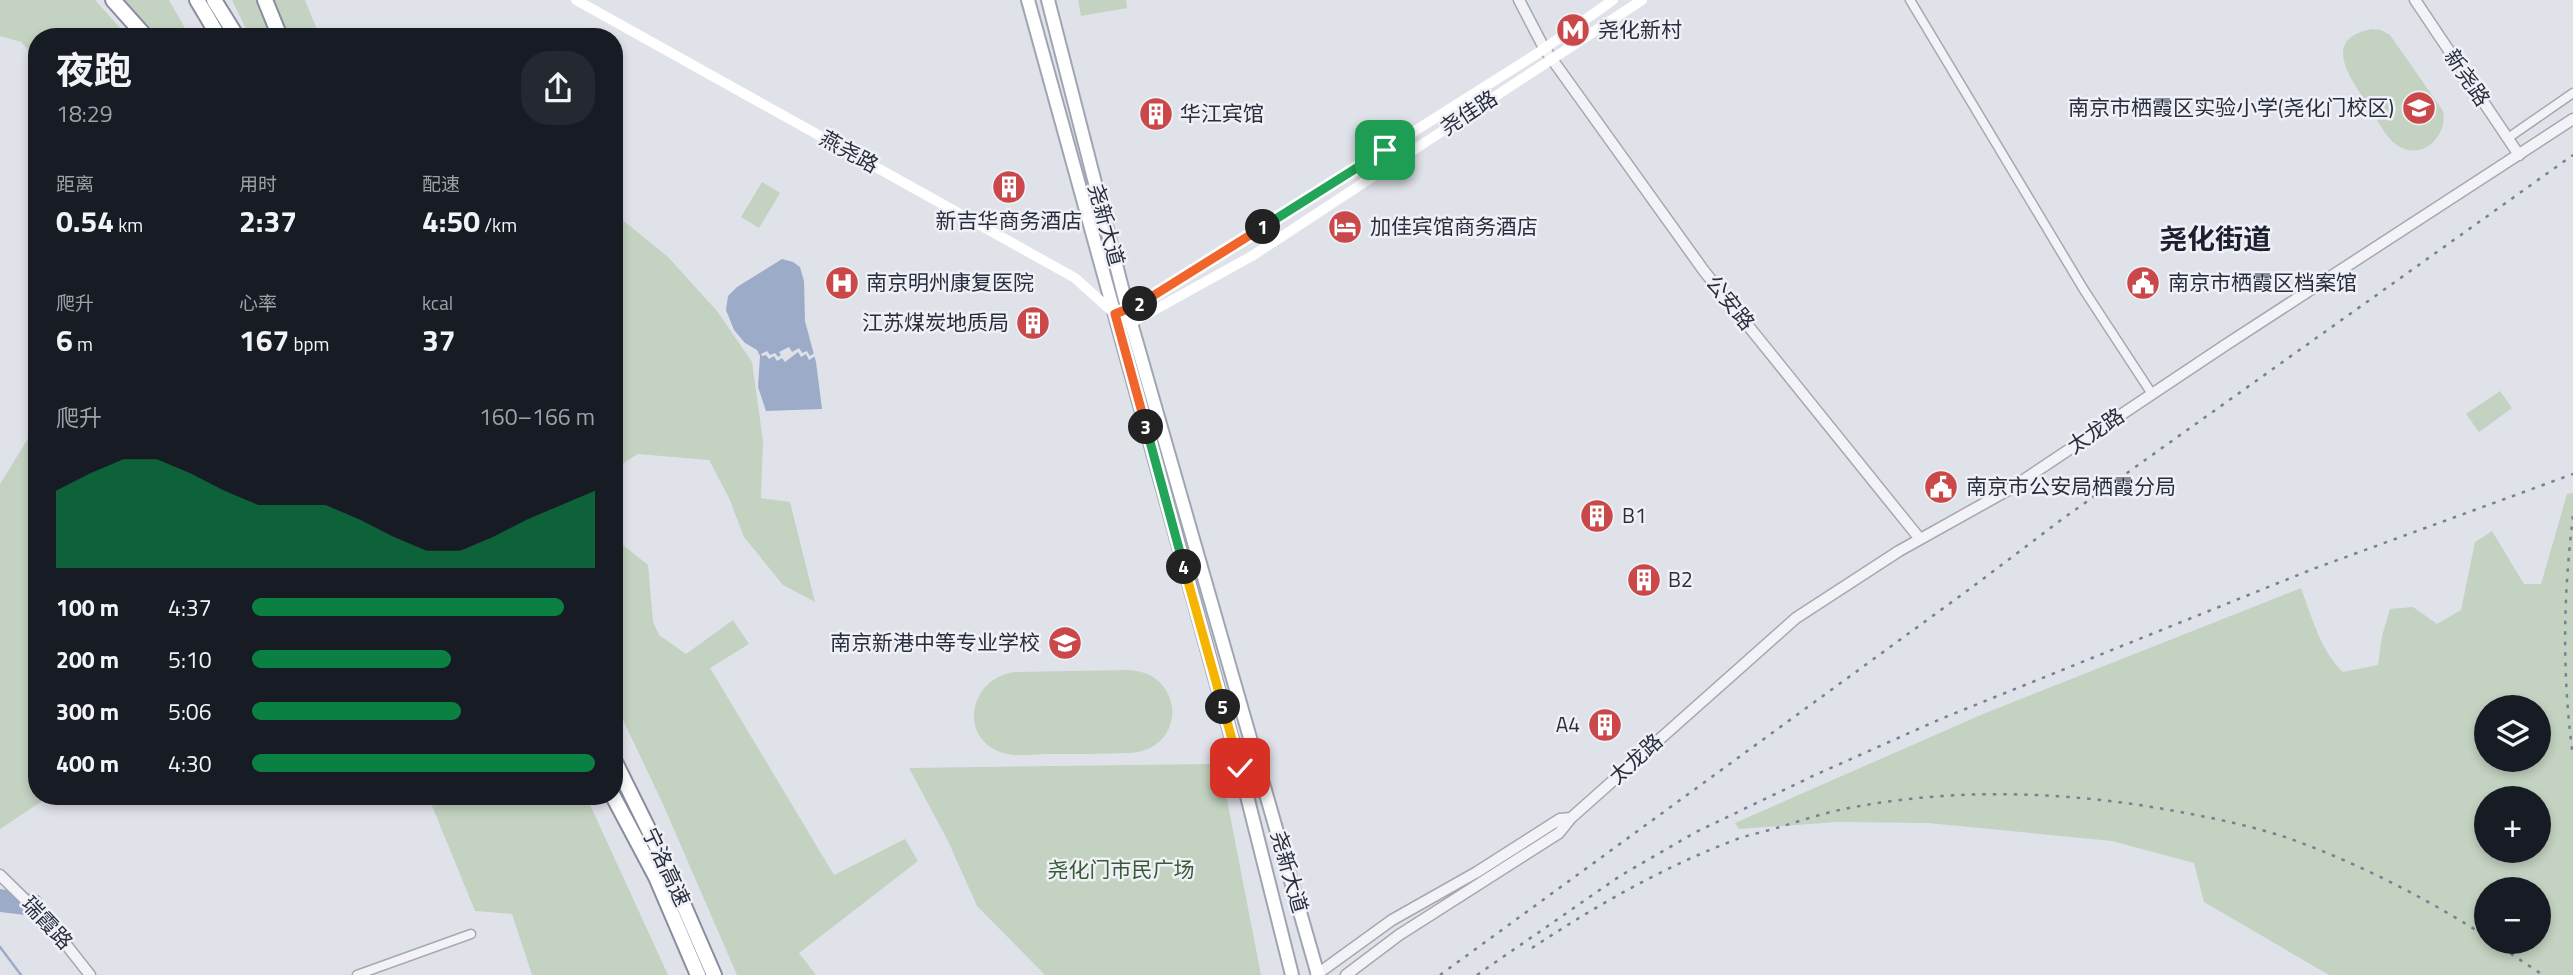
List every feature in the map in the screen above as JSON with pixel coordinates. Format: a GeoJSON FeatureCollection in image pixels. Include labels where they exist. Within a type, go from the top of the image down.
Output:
{"type":"FeatureCollection","features":[{"type":"Feature","properties":{"kind":"highway"},"geometry":{"type":"LineString","coordinates":[[113,0],[138,28]]}},
{"type":"Feature","properties":{"kind":"highway"},"geometry":{"type":"LineString","coordinates":[[197,0],[214,28]]}},
{"type":"Feature","properties":{"kind":"highway"},"geometry":{"type":"LineString","coordinates":[[214,0],[231,28]]}},
{"type":"Feature","properties":{"kind":"highway"},"geometry":{"type":"LineString","coordinates":[[265,0],[276,28]]}},
{"type":"Feature","properties":{"kind":"highway","name":"宁洛高速"},"geometry":{"type":"LineString","coordinates":[[623,778],[668,869],[714,975]]}},
{"type":"Feature","properties":{"kind":"highway","name":"宁洛高速"},"geometry":{"type":"LineString","coordinates":[[618,805],[656,877],[698,975]]}},
{"type":"Feature","properties":{"kind":"main road","name":"燕尧路"},"geometry":{"type":"LineString","coordinates":[[576,0],[1075,278],[1115,314]]}},
{"type":"Feature","properties":{"kind":"main road","name":"尧新大道"},"geometry":{"type":"LineString","coordinates":[[1028,0],[1240,768],[1292,975]]}},
{"type":"Feature","properties":{"kind":"main road","name":"尧新大道"},"geometry":{"type":"LineString","coordinates":[[1048,0],[1130,316],[1317,975]]}},
{"type":"Feature","properties":{"kind":"main road","name":"尧佳路"},"geometry":{"type":"LineString","coordinates":[[1130,316],[1157,295],[1544,48],[1614,0]]}},
{"type":"Feature","properties":{"kind":"main road","name":"尧佳路"},"geometry":{"type":"LineString","coordinates":[[1130,316],[1252,256],[1642,0]]}},
{"type":"Feature","properties":{"kind":"main road"},"geometry":{"type":"LineString","coordinates":[[1115,314],[1130,316]]}},
{"type":"Feature","properties":{"kind":"street","name":"公安路"},"geometry":{"type":"LineString","coordinates":[[1518,0],[1544,48],[1704,271],[1920,539]]}},
{"type":"Feature","properties":{"kind":"street"},"geometry":{"type":"LineString","coordinates":[[1910,0],[2077,278],[2151,394]]}},
{"type":"Feature","properties":{"kind":"street","name":"新尧路"},"geometry":{"type":"LineString","coordinates":[[2416,0],[2519,155]]}},
{"type":"Feature","properties":{"kind":"street"},"geometry":{"type":"LineString","coordinates":[[2508,138],[2573,93]]}},
{"type":"Feature","properties":{"kind":"street","name":"太龙路"},"geometry":{"type":"LineString","coordinates":[[1346,975],[1399,935],[1559,833],[1571,817],[1796,618],[1920,539],[2010,489],[2573,119]]}},
{"type":"Feature","properties":{"kind":"street","name":"太龙路"},"geometry":{"type":"LineString","coordinates":[[1317,975],[1392,920],[1477,872],[1560,819],[1571,817]]}},
{"type":"Feature","properties":{"kind":"street","name":"瑞霞路"},"geometry":{"type":"LineString","coordinates":[[0,875],[50,924],[90,975]]}},
{"type":"Feature","properties":{"kind":"street"},"geometry":{"type":"LineString","coordinates":[[357,975],[471,934]]}},
{"type":"Feature","properties":{"kind":"green space"},"geometry":{"type":"Polygon","coordinates":[[[0,0],[95,0],[120,28],[28,28],[28,50],[21,42],[0,36],[0,0]]]}},
{"type":"Feature","properties":{"kind":"green space"},"geometry":{"type":"Polygon","coordinates":[[[118,0],[169,0],[185,28],[142,28],[118,0]]]}},
{"type":"Feature","properties":{"kind":"green space"},"geometry":{"type":"Polygon","coordinates":[[[232,0],[257,0],[268,28],[246,28],[232,0]]]}},
{"type":"Feature","properties":{"kind":"green space"},"geometry":{"type":"Polygon","coordinates":[[[272,0],[305,0],[316,28],[283,28],[272,0]]]}},
{"type":"Feature","properties":{"kind":"green space"},"geometry":{"type":"Polygon","coordinates":[[[1078,0],[1126,0],[1127,8],[1081,16],[1078,0]]]}},
{"type":"Feature","properties":{"kind":"green space"},"geometry":{"type":"Polygon","coordinates":[[[2372,29],[2390,35],[2443,111],[2442,128],[2433,142],[2426,147],[2409,150],[2391,140],[2349,74],[2343,52],[2347,42],[2356,34],[2372,29]]]}},
{"type":"Feature","properties":{"kind":"green space"},"geometry":{"type":"Polygon","coordinates":[[[762,182],[780,193],[759,228],[741,217],[762,182]]]}},
{"type":"Feature","properties":{"kind":"green space"},"geometry":{"type":"Polygon","coordinates":[[[623,220],[668,257],[717,311],[752,362],[763,441],[761,498],[790,502],[815,602],[783,585],[744,537],[729,498],[709,460],[638,454],[623,463],[623,220]]]}},
{"type":"Feature","properties":{"kind":"green space"},"geometry":{"type":"Polygon","coordinates":[[[2500,391],[2512,408],[2479,432],[2466,414],[2500,391]]]}},
{"type":"Feature","properties":{"kind":"green space"},"geometry":{"type":"Polygon","coordinates":[[[28,439],[28,805],[36,805],[0,829],[0,484],[28,439]]]}},
{"type":"Feature","properties":{"kind":"green space"},"geometry":{"type":"Polygon","coordinates":[[[2573,493],[2573,975],[2329,975],[2204,902],[2194,863],[2112,841],[1928,823],[1838,822],[1739,829],[1735,823],[1983,714],[2301,588],[2328,654],[2343,672],[2378,665],[2382,636],[2390,609],[2413,607],[2437,624],[2461,610],[2475,542],[2492,531],[2524,584],[2541,584],[2567,494],[2573,493]]]}},
{"type":"Feature","properties":{"kind":"green space"},"geometry":{"type":"Polygon","coordinates":[[[623,545],[648,565],[653,622],[659,635],[686,654],[733,620],[749,644],[710,668],[834,875],[905,839],[918,861],[799,953],[816,975],[737,975],[662,802],[623,720],[623,545]]]}},
{"type":"Feature","properties":{"kind":"green space"},"geometry":{"type":"Polygon","coordinates":[[[1129,670],[1148,674],[1161,684],[1169,697],[1172,712],[1170,726],[1162,739],[1149,749],[1130,753],[1005,754],[986,744],[978,733],[974,721],[980,695],[988,684],[1000,676],[1015,672],[1129,670]]]}},
{"type":"Feature","properties":{"kind":"green space","name":"尧化门市民广场"},"geometry":{"type":"Polygon","coordinates":[[[1210,764],[1223,779],[1261,975],[1045,975],[977,906],[948,841],[909,768],[1210,764]]]}},
{"type":"Feature","properties":{"kind":"green space"},"geometry":{"type":"Polygon","coordinates":[[[432,805],[590,805],[668,975],[532,975],[512,914],[475,911],[432,805]]]}},
{"type":"Feature","properties":{"kind":"water"},"geometry":{"type":"Polygon","coordinates":[[[782,259],[800,267],[804,281],[805,321],[816,362],[822,409],[766,411],[758,387],[760,356],[757,350],[745,343],[734,330],[726,310],[728,296],[737,287],[782,259]]]}},
{"type":"Feature","properties":{"kind":"water"},"geometry":{"type":"Polygon","coordinates":[[[0,889],[39,895],[42,899],[41,913],[34,916],[0,912],[0,889]]]}},
{"type":"Feature","properties":{"kind":"pier"},"geometry":{"type":"Polygon","coordinates":[[[789,347],[792,352],[799,348],[802,353],[807,351],[810,356],[816,352],[817,355],[809,360],[806,354],[801,357],[798,352],[785,362],[782,358],[777,361],[774,356],[769,359],[761,354],[767,351],[778,357],[781,355],[779,352],[789,347]]]}},
{"type":"Feature","properties":{"kind":"waterway"},"geometry":{"type":"LineString","coordinates":[[0,947],[21,975]]}},
{"type":"Feature","properties":{"kind":"railway"},"geometry":{"type":"LineString","coordinates":[[1440,975],[2061,520],[2573,155]]}},
{"type":"Feature","properties":{"kind":"railway"},"geometry":{"type":"LineString","coordinates":[[1477,975],[1620,876],[1696,832],[1815,775],[1943,718],[2313,569],[2573,474]]}},
{"type":"Feature","properties":{"kind":"railway"},"geometry":{"type":"LineString","coordinates":[[2573,516],[2565,636],[2573,757]]}},
{"type":"Feature","properties":{"kind":"railway"},"geometry":{"type":"LineString","coordinates":[[1532,948],[1627,890],[1734,840],[1844,809],[1885,802],[1926,797],[2010,794],[2134,804],[2218,819],[2288,838],[2365,870],[2474,929]]}},
{"type":"Feature","properties":{"kind":"railway"},"geometry":{"type":"LineString","coordinates":[[2511,954],[2543,975]]}},
{"type":"Feature","properties":{"kind":"place","name":"尧化新村"},"geometry":{"type":"Point","coordinates":[1573,30]}},
{"type":"Feature","properties":{"kind":"place","name":"南京市栖霞区实验小学(尧化门校区)"},"geometry":{"type":"Point","coordinates":[2419,108]}},
{"type":"Feature","properties":{"kind":"place","name":"华江宾馆"},"geometry":{"type":"Point","coordinates":[1156,114]}},
{"type":"Feature","properties":{"kind":"place","name":"新吉华商务酒店"},"geometry":{"type":"Point","coordinates":[1009,187]}},
{"type":"Feature","properties":{"kind":"place","name":"加佳宾馆商务酒店"},"geometry":{"type":"Point","coordinates":[1345,227]}},
{"type":"Feature","properties":{"kind":"place","name":"南京明州康复医院"},"geometry":{"type":"Point","coordinates":[842,283]}},
{"type":"Feature","properties":{"kind":"place","name":"南京市栖霞区档案馆"},"geometry":{"type":"Point","coordinates":[2143,283]}},
{"type":"Feature","properties":{"kind":"place","name":"江苏煤炭地质局"},"geometry":{"type":"Point","coordinates":[1033,323]}},
{"type":"Feature","properties":{"kind":"place","name":"南京市公安局栖霞分局"},"geometry":{"type":"Point","coordinates":[1941,487]}},
{"type":"Feature","properties":{"kind":"place","name":"B1"},"geometry":{"type":"Point","coordinates":[1597,516]}},
{"type":"Feature","properties":{"kind":"place","name":"B2"},"geometry":{"type":"Point","coordinates":[1644,580]}},
{"type":"Feature","properties":{"kind":"place","name":"南京新港中等专业学校"},"geometry":{"type":"Point","coordinates":[1065,643]}},
{"type":"Feature","properties":{"kind":"place","name":"A4"},"geometry":{"type":"Point","coordinates":[1605,725]}},
{"type":"Feature","properties":{"kind":"district","name":"尧化街道"},"geometry":{"type":"Point","coordinates":[2215,239]}},
{"type":"Feature","properties":{"kind":"route"},"geometry":{"type":"LineString","coordinates":[[1240,768],[1115,314],[1157,295],[1385,150]]}}]}
